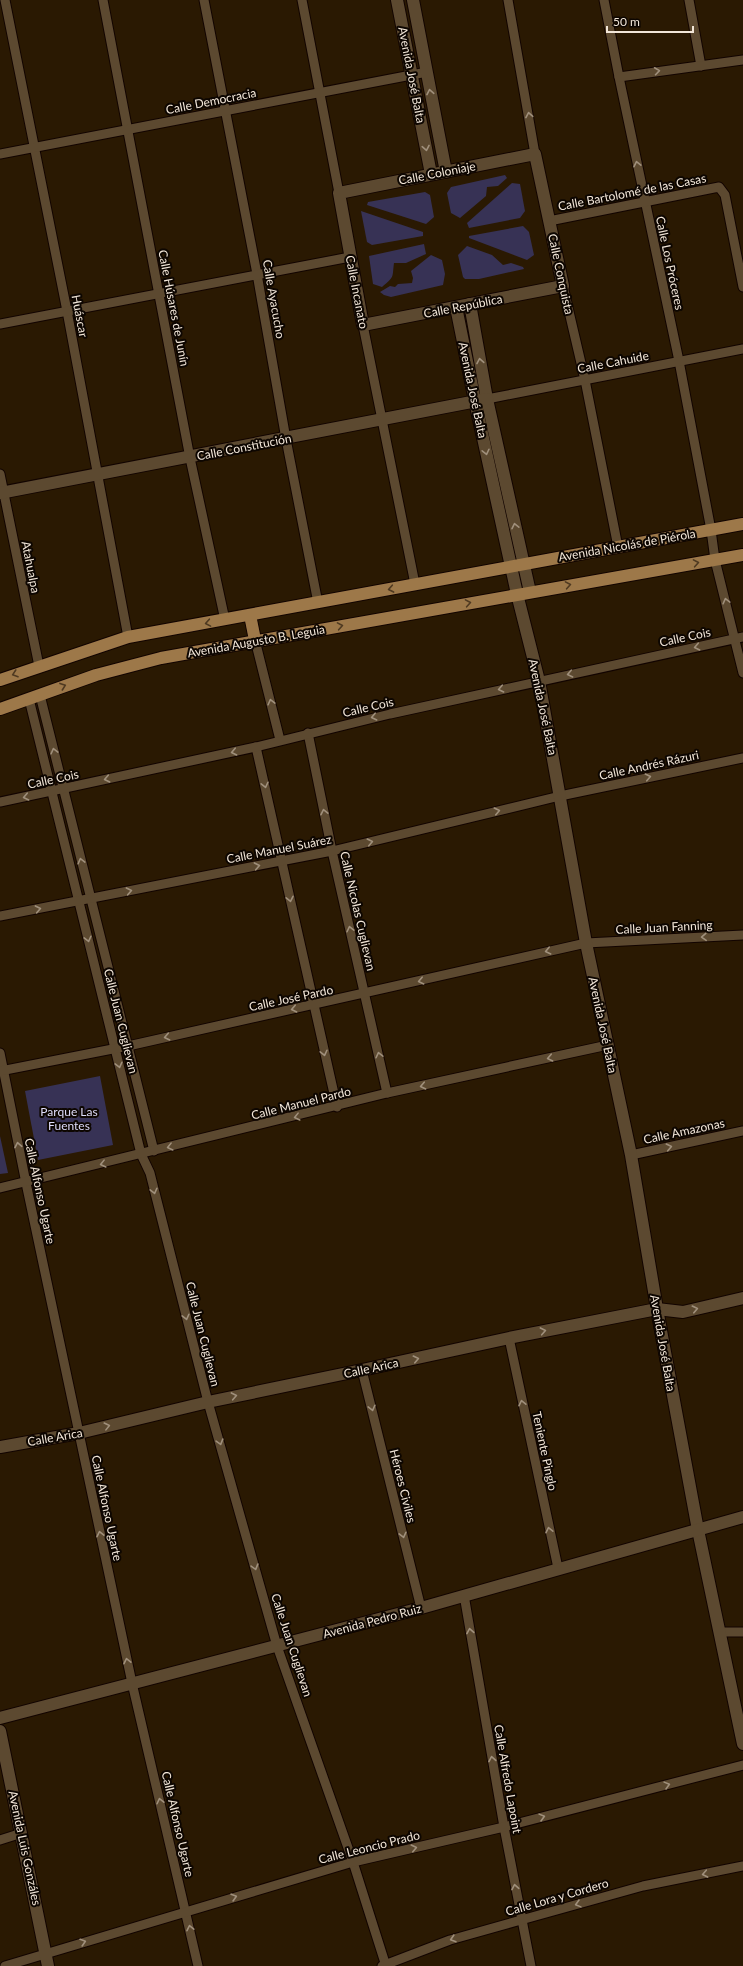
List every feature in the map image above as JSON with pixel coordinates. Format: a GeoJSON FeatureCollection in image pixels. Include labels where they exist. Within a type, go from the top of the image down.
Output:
{"type":"FeatureCollection","features":[{"type":"Feature","properties":{"kind":"main road","name":"Avenida Nicolás de Piérola"},"geometry":{"type":"LineString","coordinates":[[512,566],[743,524]]}},
{"type":"Feature","properties":{"kind":"main road"},"geometry":{"type":"LineString","coordinates":[[517,594],[743,555]]}},
{"type":"Feature","properties":{"kind":"main road"},"geometry":{"type":"LineString","coordinates":[[0,680],[128,637],[512,566]]}},
{"type":"Feature","properties":{"kind":"main road","name":"Avenida Augusto B. Leguia"},"geometry":{"type":"LineString","coordinates":[[0,709],[126,666],[256,640],[517,594]]}},
{"type":"Feature","properties":{"kind":"main road"},"geometry":{"type":"LineString","coordinates":[[250,615],[256,640]]}},
{"type":"Feature","properties":{"kind":"street","name":"Huáscar"},"geometry":{"type":"LineString","coordinates":[[5,0],[67,311],[96,475],[128,637]]}},
{"type":"Feature","properties":{"kind":"street","name":"Calle Húsares de Junín"},"geometry":{"type":"LineString","coordinates":[[103,0],[190,458],[225,620]]}},
{"type":"Feature","properties":{"kind":"street","name":"Calle Ayacucho"},"geometry":{"type":"LineString","coordinates":[[204,0],[258,274],[286,439],[318,603]]}},
{"type":"Feature","properties":{"kind":"street","name":"Calle Incanato"},"geometry":{"type":"LineString","coordinates":[[302,0],[363,325],[415,584]]}},
{"type":"Feature","properties":{"kind":"street","name":"Avenida José Balta"},"geometry":{"type":"LineString","coordinates":[[398,0],[431,174]]}},
{"type":"Feature","properties":{"kind":"street","name":"Avenida José Balta"},"geometry":{"type":"LineString","coordinates":[[413,0],[446,172]]}},
{"type":"Feature","properties":{"kind":"street","name":"Calle Conquista"},"geometry":{"type":"LineString","coordinates":[[508,0],[535,154],[585,380],[618,547]]}},
{"type":"Feature","properties":{"kind":"street","name":"Calle Los Próceres"},"geometry":{"type":"LineString","coordinates":[[604,0],[679,361],[711,530],[715,560],[739,638],[743,673]]}},
{"type":"Feature","properties":{"kind":"street"},"geometry":{"type":"LineString","coordinates":[[689,0],[701,66]]}},
{"type":"Feature","properties":{"kind":"street"},"geometry":{"type":"LineString","coordinates":[[619,77],[743,60]]}},
{"type":"Feature","properties":{"kind":"street","name":"Calle Democracia"},"geometry":{"type":"LineString","coordinates":[[0,154],[427,72]]}},
{"type":"Feature","properties":{"kind":"street","name":"Calle Coloniaje"},"geometry":{"type":"LineString","coordinates":[[339,193],[535,154]]}},
{"type":"Feature","properties":{"kind":"street","name":"Calle Bartolomé de las Casas"},"geometry":{"type":"LineString","coordinates":[[550,220],[719,187],[725,195],[743,287]]}},
{"type":"Feature","properties":{"kind":"street"},"geometry":{"type":"LineString","coordinates":[[0,324],[350,257]]}},
{"type":"Feature","properties":{"kind":"street","name":"Calle República"},"geometry":{"type":"LineString","coordinates":[[363,325],[563,286]]}},
{"type":"Feature","properties":{"kind":"street","name":"Avenida José Balta"},"geometry":{"type":"LineString","coordinates":[[470,304],[488,399],[530,592]]}},
{"type":"Feature","properties":{"kind":"street","name":"Avenida José Balta"},"geometry":{"type":"LineString","coordinates":[[456,307],[517,594],[539,681],[586,943],[631,1155],[657,1309],[698,1530],[743,1744]]}},
{"type":"Feature","properties":{"kind":"street","name":"Calle Cahuide"},"geometry":{"type":"LineString","coordinates":[[488,399],[743,349]]}},
{"type":"Feature","properties":{"kind":"street","name":"Calle Constitución"},"geometry":{"type":"LineString","coordinates":[[2,493],[190,458],[488,399]]}},
{"type":"Feature","properties":{"kind":"street","name":"Atahualpa"},"geometry":{"type":"LineString","coordinates":[[0,474],[2,493],[39,666]]}},
{"type":"Feature","properties":{"kind":"street","name":"Calle Cois"},"geometry":{"type":"LineString","coordinates":[[0,802],[256,747],[308,733],[739,638]]}},
{"type":"Feature","properties":{"kind":"street"},"geometry":{"type":"LineString","coordinates":[[256,640],[280,740]]}},
{"type":"Feature","properties":{"kind":"street","name":"Calle Juan Cuglievan"},"geometry":{"type":"LineString","coordinates":[[34,697],[64,789],[154,1151]]}},
{"type":"Feature","properties":{"kind":"street","name":"Calle Juan Cuglievan"},"geometry":{"type":"LineString","coordinates":[[34,697],[52,792],[141,1154],[150,1174],[208,1402],[277,1646],[353,1862],[384,1966]]}},
{"type":"Feature","properties":{"kind":"street","name":"Calle Nicolas Cuglievan"},"geometry":{"type":"LineString","coordinates":[[308,733],[332,851],[387,1094]]}},
{"type":"Feature","properties":{"kind":"street"},"geometry":{"type":"LineString","coordinates":[[256,747],[336,1107]]}},
{"type":"Feature","properties":{"kind":"street","name":"Calle Andrés Rázuri"},"geometry":{"type":"LineString","coordinates":[[560,796],[743,758]]}},
{"type":"Feature","properties":{"kind":"street","name":"Calle Manuel Suárez"},"geometry":{"type":"LineString","coordinates":[[0,916],[332,851],[560,796]]}},
{"type":"Feature","properties":{"kind":"street","name":"Calle Juan Fanning"},"geometry":{"type":"LineString","coordinates":[[586,943],[743,935]]}},
{"type":"Feature","properties":{"kind":"street","name":"Calle José Pardo"},"geometry":{"type":"LineString","coordinates":[[2,1070],[128,1046],[365,994],[586,943]]}},
{"type":"Feature","properties":{"kind":"street","name":"Calle Manuel Pardo"},"geometry":{"type":"LineString","coordinates":[[0,1188],[26,1183],[387,1094],[608,1046]]}},
{"type":"Feature","properties":{"kind":"street","name":"Calle Alfonso Ugarte"},"geometry":{"type":"LineString","coordinates":[[0,1054],[2,1070],[132,1683],[198,1966]]}},
{"type":"Feature","properties":{"kind":"street","name":"Calle Amazonas"},"geometry":{"type":"LineString","coordinates":[[631,1155],[743,1131]]}},
{"type":"Feature","properties":{"kind":"street","name":"Calle Arica"},"geometry":{"type":"LineString","coordinates":[[0,1447],[79,1433],[208,1402],[508,1338],[657,1309],[683,1312],[743,1298]]}},
{"type":"Feature","properties":{"kind":"street","name":"Teniente Pinglo"},"geometry":{"type":"LineString","coordinates":[[508,1338],[558,1568]]}},
{"type":"Feature","properties":{"kind":"street","name":"Héroes Civiles"},"geometry":{"type":"LineString","coordinates":[[362,1370],[421,1608]]}},
{"type":"Feature","properties":{"kind":"street","name":"Avenida Pedro Ruiz"},"geometry":{"type":"LineString","coordinates":[[0,1718],[421,1608],[558,1568],[743,1517]]}},
{"type":"Feature","properties":{"kind":"street","name":"Calle Alfredo Lapoint"},"geometry":{"type":"LineString","coordinates":[[464,1595],[504,1827],[531,1966]]}},
{"type":"Feature","properties":{"kind":"street"},"geometry":{"type":"LineString","coordinates":[[720,1632],[743,1632]]}},
{"type":"Feature","properties":{"kind":"street","name":"Avenida Luis Gonzáles"},"geometry":{"type":"LineString","coordinates":[[0,1731],[47,1960]]}},
{"type":"Feature","properties":{"kind":"street","name":"Calle Leoncio Prado"},"geometry":{"type":"LineString","coordinates":[[5,1966],[47,1960],[186,1911],[353,1862],[504,1827],[743,1765]]}},
{"type":"Feature","properties":{"kind":"street"},"geometry":{"type":"LineString","coordinates":[[0,1840],[22,1833]]}},
{"type":"Feature","properties":{"kind":"street","name":"Calle Lora y Cordero"},"geometry":{"type":"LineString","coordinates":[[384,1966],[450,1940],[643,1886],[743,1866]]}},
{"type":"Feature","properties":{"kind":"green space"},"geometry":{"type":"Polygon","coordinates":[[[505,175],[507,178],[498,186],[487,187],[486,196],[460,218],[451,213],[447,193],[451,187],[505,175]]]}},
{"type":"Feature","properties":{"kind":"green space"},"geometry":{"type":"Polygon","coordinates":[[[512,183],[520,184],[525,211],[520,218],[469,228],[467,223],[512,183]]]}},
{"type":"Feature","properties":{"kind":"green space"},"geometry":{"type":"Polygon","coordinates":[[[425,192],[430,195],[434,217],[426,224],[367,205],[368,202],[425,192]]]}},
{"type":"Feature","properties":{"kind":"green space"},"geometry":{"type":"Polygon","coordinates":[[[361,211],[423,232],[423,236],[372,245],[367,242],[361,211]]]}},
{"type":"Feature","properties":{"kind":"green space"},"geometry":{"type":"Polygon","coordinates":[[[523,226],[529,232],[534,255],[527,260],[469,238],[469,236],[523,226]]]}},
{"type":"Feature","properties":{"kind":"green space"},"geometry":{"type":"Polygon","coordinates":[[[424,244],[426,254],[406,263],[394,263],[393,274],[389,281],[382,287],[373,284],[369,256],[424,244]]]}},
{"type":"Feature","properties":{"kind":"green space"},"geometry":{"type":"Polygon","coordinates":[[[467,246],[492,255],[503,265],[511,263],[523,267],[524,269],[479,279],[465,279],[463,277],[458,255],[467,246]]]}},
{"type":"Feature","properties":{"kind":"green space"},"geometry":{"type":"Polygon","coordinates":[[[431,255],[442,260],[445,274],[443,285],[391,297],[380,292],[390,286],[395,287],[398,284],[412,283],[413,278],[411,271],[431,255]]]}},
{"type":"Feature","properties":{"kind":"green space","name":"Parque Las Fuentes"},"geometry":{"type":"Polygon","coordinates":[[[100,1076],[113,1145],[38,1160],[25,1091],[100,1076]]]}},
{"type":"Feature","properties":{"kind":"green space"},"geometry":{"type":"Polygon","coordinates":[[[0,1136],[8,1173],[0,1174],[0,1136]]]}}]}
